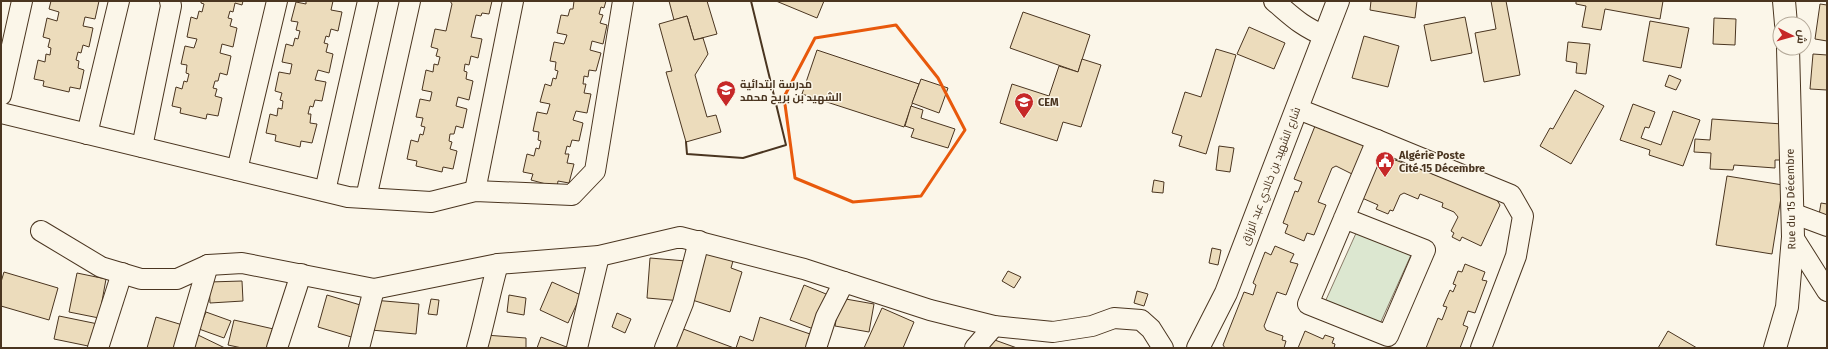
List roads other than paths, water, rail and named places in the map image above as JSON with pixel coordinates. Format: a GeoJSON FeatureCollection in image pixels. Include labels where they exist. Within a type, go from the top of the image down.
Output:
{"type":"FeatureCollection","features":[{"type":"Feature","properties":{"kind":"main road","name":"شارع الشهيد بن خالدي عبد الرزاق"},"geometry":{"type":"LineString","coordinates":[[1198,348],[1226,293],[1298,109],[1338,1]]}},
{"type":"Feature","properties":{"kind":"main road"},"geometry":{"type":"LineString","coordinates":[[1784,1],[1785,16]]}},
{"type":"Feature","properties":{"kind":"main road","name":"Rue du 15 Décembre"},"geometry":{"type":"LineString","coordinates":[[1775,348],[1787,307],[1793,237],[1788,56]]}},
{"type":"Feature","properties":{"kind":"street"},"geometry":{"type":"LineString","coordinates":[[1,95],[22,1]]}},
{"type":"Feature","properties":{"kind":"street"},"geometry":{"type":"LineString","coordinates":[[87,134],[119,1]]}},
{"type":"Feature","properties":{"kind":"street"},"geometry":{"type":"LineString","coordinates":[[142,147],[171,6],[170,1]]}},
{"type":"Feature","properties":{"kind":"street"},"geometry":{"type":"LineString","coordinates":[[237,170],[277,1]]}},
{"type":"Feature","properties":{"kind":"street"},"geometry":{"type":"LineString","coordinates":[[325,191],[368,1]]}},
{"type":"Feature","properties":{"kind":"street"},"geometry":{"type":"LineString","coordinates":[[366,198],[410,1]]}},
{"type":"Feature","properties":{"kind":"street"},"geometry":{"type":"LineString","coordinates":[[475,191],[513,1]]}},
{"type":"Feature","properties":{"kind":"street"},"geometry":{"type":"LineString","coordinates":[[1,113],[348,197],[431,202],[475,191],[572,195],[595,171],[623,1]]}},
{"type":"Feature","properties":{"kind":"street"},"geometry":{"type":"LineString","coordinates":[[1274,1],[1302,25],[1325,36]]}},
{"type":"Feature","properties":{"kind":"street"},"geometry":{"type":"LineString","coordinates":[[1298,109],[1511,195],[1523,216],[1516,256],[1481,348]]}},
{"type":"Feature","properties":{"kind":"street"},"geometry":{"type":"LineString","coordinates":[[1344,218],[1425,250],[1388,336],[1308,304],[1344,218],[1377,140]]}},
{"type":"Feature","properties":{"kind":"street"},"geometry":{"type":"LineString","coordinates":[[1792,213],[1827,226]]}},
{"type":"Feature","properties":{"kind":"street"},"geometry":{"type":"LineString","coordinates":[[41,230],[101,266],[142,279],[177,279],[208,265],[242,263],[374,288],[498,264],[599,256],[680,237],[804,269],[930,310],[994,326],[1053,332],[1092,326],[1114,318],[1141,320],[1151,329],[1163,348]]}},
{"type":"Feature","properties":{"kind":"street"},"geometry":{"type":"LineString","coordinates":[[1793,237],[1827,291]]}},
{"type":"Feature","properties":{"kind":"street"},"geometry":{"type":"LineString","coordinates":[[665,348],[683,303],[699,241]]}},
{"type":"Feature","properties":{"kind":"street"},"geometry":{"type":"LineString","coordinates":[[577,348],[599,256]]}},
{"type":"Feature","properties":{"kind":"street"},"geometry":{"type":"LineString","coordinates":[[477,348],[489,306],[491,289],[498,264]]}},
{"type":"Feature","properties":{"kind":"street"},"geometry":{"type":"LineString","coordinates":[[184,348],[208,265]]}},
{"type":"Feature","properties":{"kind":"street"},"geometry":{"type":"LineString","coordinates":[[98,348],[122,273]]}},
{"type":"Feature","properties":{"kind":"street"},"geometry":{"type":"LineString","coordinates":[[277,348],[301,274]]}},
{"type":"Feature","properties":{"kind":"street"},"geometry":{"type":"LineString","coordinates":[[816,348],[826,317],[844,282]]}},
{"type":"Feature","properties":{"kind":"street"},"geometry":{"type":"LineString","coordinates":[[359,348],[374,288]]}},
{"type":"Feature","properties":{"kind":"street"},"geometry":{"type":"LineString","coordinates":[[975,348],[994,326]]}},
{"type":"Feature","properties":{"kind":"place","name":"مدرسة ابتدائية الشهيد بن بريح محمد"},"geometry":{"type":"Point","coordinates":[726,107]}},
{"type":"Feature","properties":{"kind":"place","name":"CEM"},"geometry":{"type":"Point","coordinates":[1024,119]}},
{"type":"Feature","properties":{"kind":"place","name":"Algérie Poste Cité 15 Décembre"},"geometry":{"type":"Point","coordinates":[1385,178]}}]}
